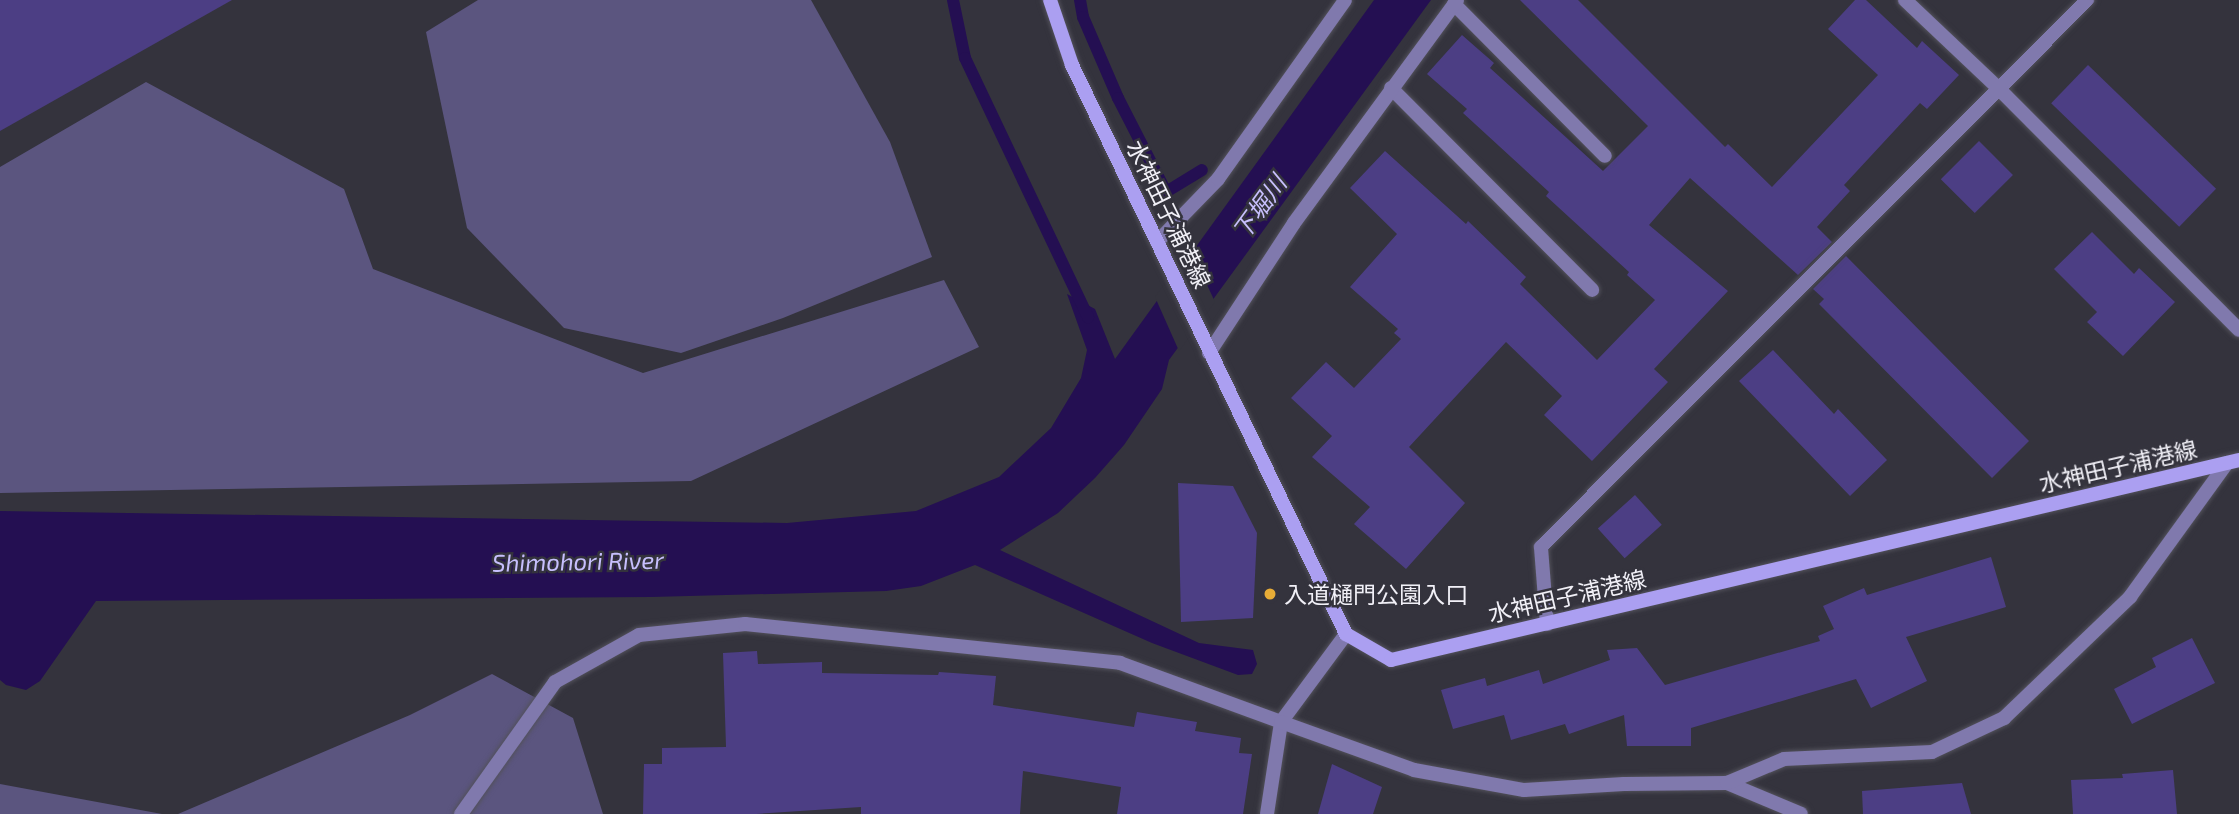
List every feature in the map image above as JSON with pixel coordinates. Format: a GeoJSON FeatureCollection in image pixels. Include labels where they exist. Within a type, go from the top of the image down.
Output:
{"type":"FeatureCollection","features":[{"type":"Feature","properties":{"kind":"main road","name":"水神田子浦港線"},"geometry":{"type":"LineString","coordinates":[[1050,0],[1072,65],[1346,634],[1391,660],[2233,462]]}},
{"type":"Feature","properties":{"kind":"street"},"geometry":{"type":"LineString","coordinates":[[1157,242],[1218,179],[1345,0]]}},
{"type":"Feature","properties":{"kind":"street"},"geometry":{"type":"LineString","coordinates":[[1905,0],[1999,89],[2239,330]]}},
{"type":"Feature","properties":{"kind":"street"},"geometry":{"type":"LineString","coordinates":[[1547,624],[1541,547],[2087,0]]}},
{"type":"Feature","properties":{"kind":"street"},"geometry":{"type":"LineString","coordinates":[[1209,353],[1294,223],[1456,2],[1605,156]]}},
{"type":"Feature","properties":{"kind":"street"},"geometry":{"type":"LineString","coordinates":[[1391,88],[1592,290]]}},
{"type":"Feature","properties":{"kind":"street"},"geometry":{"type":"LineString","coordinates":[[461,814],[555,682],[639,635],[745,624],[1120,663],[1414,770],[1524,790],[1624,784],[1727,783],[1784,758],[1932,752],[2004,718],[2130,597],[2233,462]]}},
{"type":"Feature","properties":{"kind":"street"},"geometry":{"type":"LineString","coordinates":[[1267,814],[1281,722],[1346,634]]}},
{"type":"Feature","properties":{"kind":"street"},"geometry":{"type":"LineString","coordinates":[[1727,783],[1801,814]]}},
{"type":"Feature","properties":{"kind":"shaded area"},"geometry":{"type":"Polygon","coordinates":[[[478,0],[811,0],[890,142],[932,257],[783,318],[681,353],[564,328],[467,228],[426,32],[478,0]]]}},
{"type":"Feature","properties":{"kind":"shaded area"},"geometry":{"type":"Polygon","coordinates":[[[146,82],[344,189],[373,269],[643,373],[944,280],[979,347],[691,481],[0,493],[0,167],[146,82]]]}},
{"type":"Feature","properties":{"kind":"shaded area"},"geometry":{"type":"Polygon","coordinates":[[[492,674],[573,718],[603,814],[178,814],[410,715],[492,674]]]}},
{"type":"Feature","properties":{"kind":"shaded area"},"geometry":{"type":"Polygon","coordinates":[[[0,784],[162,814],[0,814],[0,784]]]}},
{"type":"Feature","properties":{"kind":"water"},"geometry":{"type":"Polygon","coordinates":[[[1374,0],[1431,0],[1169,360],[1162,389],[1124,445],[1095,478],[1058,513],[1000,550],[1199,643],[1253,650],[1257,664],[1252,674],[1238,675],[1152,643],[975,565],[921,586],[886,591],[651,597],[96,601],[40,681],[26,690],[6,685],[0,680],[0,511],[787,523],[916,511],[999,477],[1051,428],[1081,378],[1087,350],[1067,294],[1095,309],[1115,359],[1374,0]]]}},
{"type":"Feature","properties":{"kind":"pier"},"geometry":{"type":"Polygon","coordinates":[[[1190,248],[1215,302],[1179,351],[1155,297],[1190,248]]]}},
{"type":"Feature","properties":{"kind":"building"},"geometry":{"type":"Polygon","coordinates":[[[0,0],[232,0],[0,131],[0,0]]]}},
{"type":"Feature","properties":{"kind":"building"},"geometry":{"type":"Polygon","coordinates":[[[1520,0],[1578,0],[1725,147],[1728,144],[1772,187],[1878,75],[1828,29],[1855,0],[1866,0],[1917,48],[1922,41],[1959,75],[1927,109],[1920,103],[1844,185],[1850,191],[1817,227],[1832,242],[1798,275],[1690,178],[1649,225],[1728,291],[1654,369],[1668,382],[1592,461],[1544,415],[1562,396],[1506,342],[1409,447],[1465,503],[1406,569],[1354,524],[1370,507],[1312,457],[1332,436],[1291,398],[1326,362],[1354,388],[1401,339],[1394,333],[1398,329],[1350,287],[1397,234],[1350,188],[1385,151],[1466,224],[1468,221],[1526,277],[1520,284],[1597,360],[1655,300],[1627,275],[1629,272],[1546,196],[1549,192],[1463,113],[1467,109],[1427,74],[1462,35],[1494,63],[1490,68],[1603,171],[1648,126],[1520,0]]]}},
{"type":"Feature","properties":{"kind":"building"},"geometry":{"type":"Polygon","coordinates":[[[2088,65],[2216,189],[2179,227],[2051,103],[2088,65]]]}},
{"type":"Feature","properties":{"kind":"building"},"geometry":{"type":"Polygon","coordinates":[[[1979,141],[2013,175],[1975,213],[1941,179],[1979,141]]]}},
{"type":"Feature","properties":{"kind":"building"},"geometry":{"type":"Polygon","coordinates":[[[2092,232],[2134,274],[2139,268],[2175,302],[2123,356],[2087,322],[2097,312],[2054,269],[2092,232]]]}},
{"type":"Feature","properties":{"kind":"building"},"geometry":{"type":"Polygon","coordinates":[[[1846,256],[2029,441],[1992,478],[1819,304],[1824,299],[1813,289],[1846,256]]]}},
{"type":"Feature","properties":{"kind":"building"},"geometry":{"type":"Polygon","coordinates":[[[1773,350],[1834,414],[1838,409],[1887,460],[1850,496],[1739,381],[1773,350]]]}},
{"type":"Feature","properties":{"kind":"building"},"geometry":{"type":"Polygon","coordinates":[[[1178,483],[1233,486],[1257,533],[1253,618],[1181,622],[1178,483]]]}},
{"type":"Feature","properties":{"kind":"building"},"geometry":{"type":"Polygon","coordinates":[[[1635,495],[1662,525],[1625,558],[1598,528],[1635,495]]]}},
{"type":"Feature","properties":{"kind":"building"},"geometry":{"type":"Polygon","coordinates":[[[1991,557],[2006,607],[1906,637],[1927,681],[1871,708],[1856,679],[1691,728],[1691,746],[1627,746],[1624,715],[1569,734],[1565,724],[1511,740],[1504,715],[1453,729],[1441,690],[1485,678],[1487,686],[1539,670],[1543,684],[1610,660],[1607,650],[1637,648],[1665,685],[1820,641],[1818,636],[1834,629],[1823,606],[1864,588],[1867,595],[1991,557]]]}},
{"type":"Feature","properties":{"kind":"building"},"geometry":{"type":"Polygon","coordinates":[[[2192,638],[2215,683],[2132,724],[2114,689],[2156,667],[2152,658],[2192,638]]]}},
{"type":"Feature","properties":{"kind":"building"},"geometry":{"type":"Polygon","coordinates":[[[757,651],[758,664],[822,662],[822,673],[938,675],[939,672],[996,676],[993,705],[1134,727],[1137,712],[1197,722],[1195,731],[1241,738],[1239,753],[1252,754],[1243,814],[1117,814],[1121,787],[1023,771],[1020,814],[861,814],[861,807],[756,814],[643,814],[644,764],[662,764],[662,748],[726,747],[723,653],[757,651]]]}},
{"type":"Feature","properties":{"kind":"building"},"geometry":{"type":"Polygon","coordinates":[[[1332,764],[1382,787],[1373,814],[1318,814],[1332,764]]]}},
{"type":"Feature","properties":{"kind":"building"},"geometry":{"type":"Polygon","coordinates":[[[2173,770],[2177,814],[2073,814],[2071,780],[2123,778],[2122,774],[2173,770]]]}},
{"type":"Feature","properties":{"kind":"building"},"geometry":{"type":"Polygon","coordinates":[[[1962,783],[1971,814],[1863,814],[1862,791],[1962,783]]]}},
{"type":"Feature","properties":{"kind":"waterway"},"geometry":{"type":"LineString","coordinates":[[953,0],[965,58],[1088,317]]}},
{"type":"Feature","properties":{"kind":"waterway"},"geometry":{"type":"LineString","coordinates":[[1080,0],[1083,17],[1118,98],[1166,192],[1202,170]]}},
{"type":"Feature","properties":{"kind":"place","name":"入道樋門公園入口"},"geometry":{"type":"Point","coordinates":[1270,594]}},
{"type":"Feature","properties":{"kind":"water label","name":"下堀川"},"geometry":{"type":"Point","coordinates":[1259,207]}},
{"type":"Feature","properties":{"kind":"water label","name":"Shimohori River"},"geometry":{"type":"Point","coordinates":[578,561]}}]}
